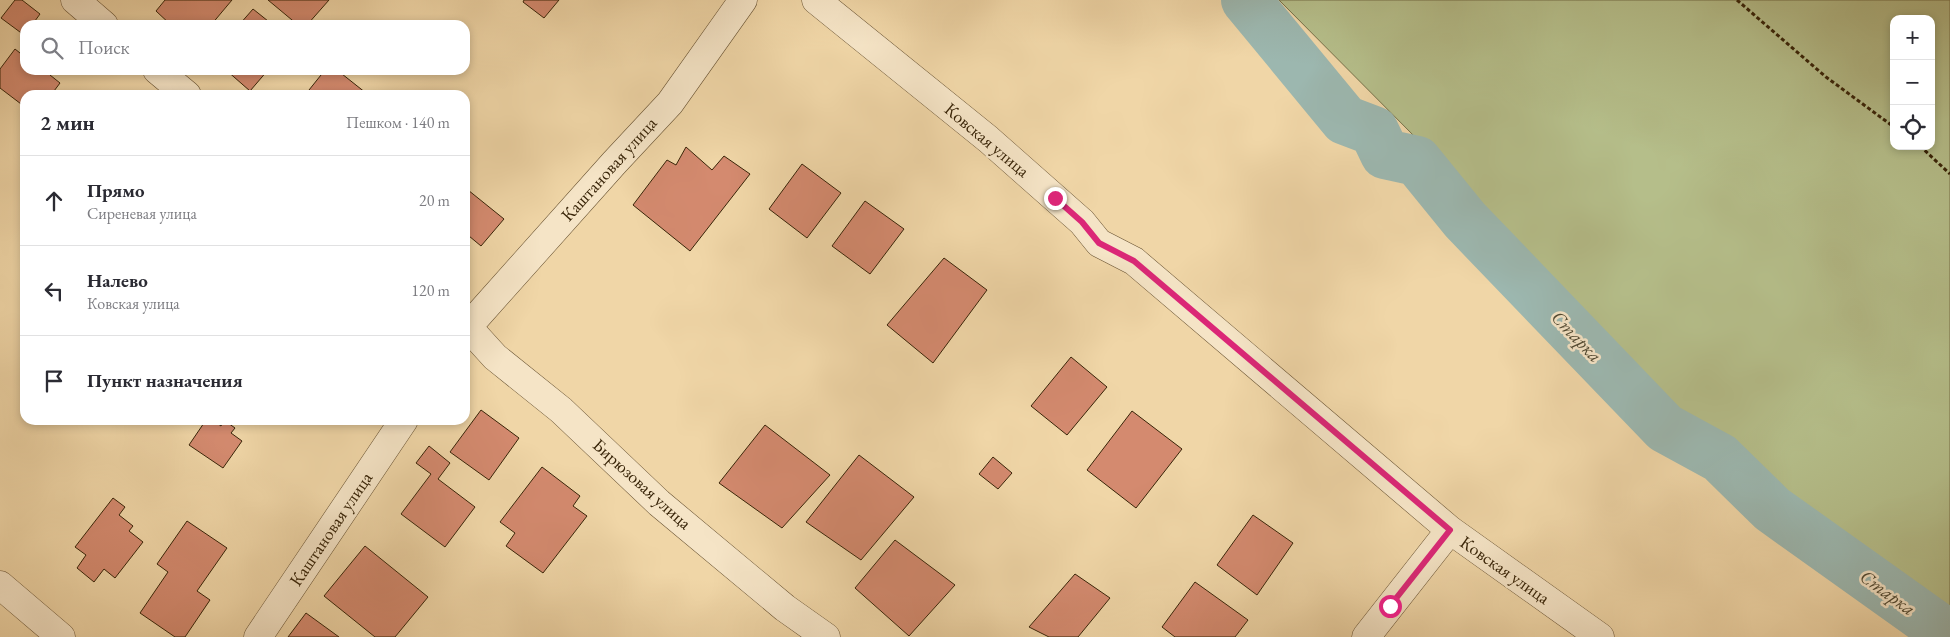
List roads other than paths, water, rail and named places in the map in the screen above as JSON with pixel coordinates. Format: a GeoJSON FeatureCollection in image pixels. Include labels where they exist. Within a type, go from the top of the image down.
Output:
{"type":"FeatureCollection","features":[{"type":"Feature","properties":{"kind":"street"},"geometry":{"type":"LineString","coordinates":[[74,0],[98,20]]}},
{"type":"Feature","properties":{"kind":"street","name":"Каштановая улица"},"geometry":{"type":"LineString","coordinates":[[470,323],[670,103],[742,0]]}},
{"type":"Feature","properties":{"kind":"street","name":"Ковская улица"},"geometry":{"type":"LineString","coordinates":[[816,0],[988,139],[1082,222],[1099,243],[1134,261],[1450,530],[1600,637]]}},
{"type":"Feature","properties":{"kind":"street"},"geometry":{"type":"LineString","coordinates":[[164,75],[181,90]]}},
{"type":"Feature","properties":{"kind":"street","name":"Бирюзовая улица"},"geometry":{"type":"LineString","coordinates":[[470,331],[495,357],[561,410],[659,503],[785,608],[826,637]]}},
{"type":"Feature","properties":{"kind":"street","name":"Каштановая улица"},"geometry":{"type":"LineString","coordinates":[[258,637],[401,425]]}},
{"type":"Feature","properties":{"kind":"street"},"geometry":{"type":"LineString","coordinates":[[1366,637],[1450,530]]}},
{"type":"Feature","properties":{"kind":"street"},"geometry":{"type":"LineString","coordinates":[[0,585],[61,637]]}},
{"type":"Feature","properties":{"kind":"waterway","name":"Старка"},"geometry":{"type":"LineString","coordinates":[[1246,0],[1345,120],[1374,131],[1385,154],[1417,161],[1465,220],[1665,428],[1720,458],[1772,509],[1950,636]]}}]}
